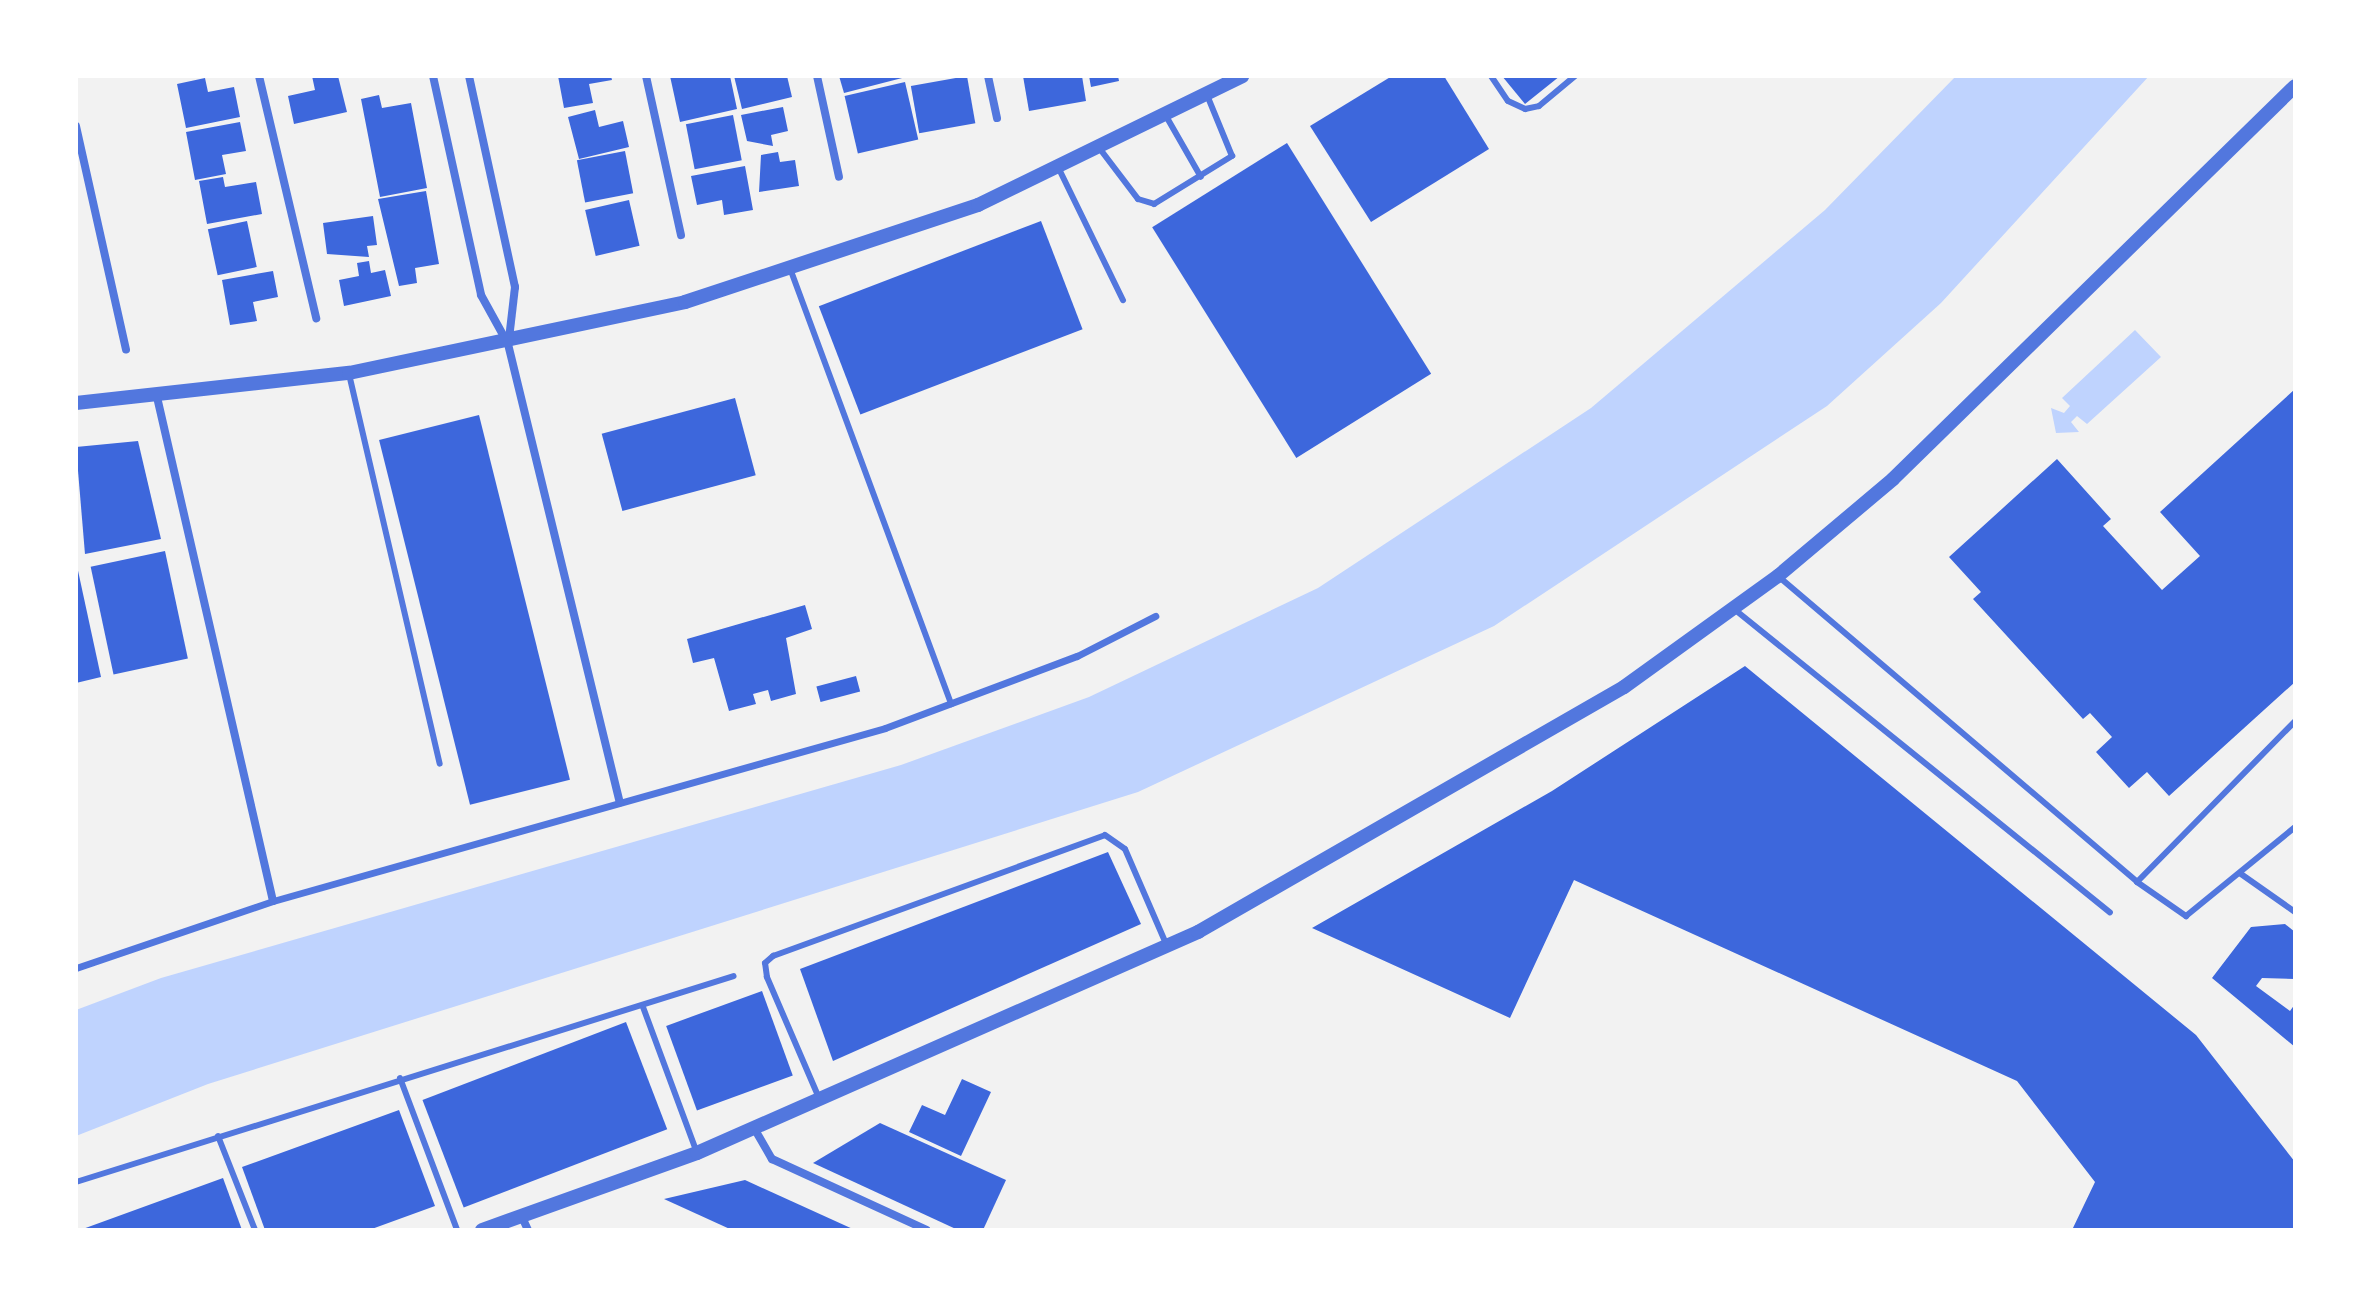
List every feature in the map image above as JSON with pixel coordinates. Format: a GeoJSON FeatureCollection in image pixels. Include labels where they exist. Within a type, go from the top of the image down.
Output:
{"type":"FeatureCollection","features":[{"type":"Feature","properties":{"kind":"street"},"geometry":{"type":"LineString","coordinates":[[259,76],[316,318]]}},
{"type":"Feature","properties":{"kind":"street"},"geometry":{"type":"LineString","coordinates":[[433,76],[481,295],[508,344],[620,803]]}},
{"type":"Feature","properties":{"kind":"street"},"geometry":{"type":"LineString","coordinates":[[469,76],[515,287],[508,344]]}},
{"type":"Feature","properties":{"kind":"street"},"geometry":{"type":"LineString","coordinates":[[646,76],[681,235]]}},
{"type":"Feature","properties":{"kind":"street"},"geometry":{"type":"LineString","coordinates":[[817,76],[839,177]]}},
{"type":"Feature","properties":{"kind":"street"},"geometry":{"type":"LineString","coordinates":[[988,76],[997,118]]}},
{"type":"Feature","properties":{"kind":"street"},"geometry":{"type":"LineString","coordinates":[[76,403],[157,397],[349,373],[508,344],[791,271],[1059,169],[1242,76]]}},
{"type":"Feature","properties":{"kind":"street"},"geometry":{"type":"LineString","coordinates":[[482,1230],[697,1153],[1167,946],[1524,748],[1734,609],[1778,576],[2046,335],[2295,86]]}},
{"type":"Feature","properties":{"kind":"street"},"geometry":{"type":"LineString","coordinates":[[76,126],[126,349]]}},
{"type":"Feature","properties":{"kind":"street"},"geometry":{"type":"LineString","coordinates":[[157,397],[273,901]]}},
{"type":"Feature","properties":{"kind":"street"},"geometry":{"type":"LineString","coordinates":[[76,968],[273,901],[620,803],[951,704],[1155,616]]}},
{"type":"Feature","properties":{"kind":"street"},"geometry":{"type":"LineString","coordinates":[[754,1128],[772,1159],[927,1230]]}},
{"type":"Feature","properties":{"kind":"street"},"geometry":{"type":"LineString","coordinates":[[521,1215],[528,1230]]}},
{"type":"Feature","properties":{"kind":"lane"},"geometry":{"type":"LineString","coordinates":[[1491,76],[1508,101],[1525,109],[1539,106],[1575,76]]}},
{"type":"Feature","properties":{"kind":"lane"},"geometry":{"type":"LineString","coordinates":[[1100,149],[1148,204],[1228,162],[1233,150],[1207,95]]}},
{"type":"Feature","properties":{"kind":"lane"},"geometry":{"type":"LineString","coordinates":[[1166,116],[1201,177]]}},
{"type":"Feature","properties":{"kind":"lane"},"geometry":{"type":"LineString","coordinates":[[1059,169],[1123,300]]}},
{"type":"Feature","properties":{"kind":"lane"},"geometry":{"type":"LineString","coordinates":[[791,271],[951,704]]}},
{"type":"Feature","properties":{"kind":"lane"},"geometry":{"type":"LineString","coordinates":[[349,373],[440,764]]}},
{"type":"Feature","properties":{"kind":"lane"},"geometry":{"type":"LineString","coordinates":[[1778,576],[2137,882],[2186,916],[2294,830]]}},
{"type":"Feature","properties":{"kind":"lane"},"geometry":{"type":"LineString","coordinates":[[1734,609],[2110,912]]}},
{"type":"Feature","properties":{"kind":"lane"},"geometry":{"type":"LineString","coordinates":[[2137,882],[2295,721]]}},
{"type":"Feature","properties":{"kind":"lane"},"geometry":{"type":"LineString","coordinates":[[820,1100],[767,977],[773,956],[1105,835],[1125,849],[1167,946]]}},
{"type":"Feature","properties":{"kind":"lane"},"geometry":{"type":"LineString","coordinates":[[2241,874],[2295,912]]}},
{"type":"Feature","properties":{"kind":"lane"},"geometry":{"type":"LineString","coordinates":[[76,1182],[400,1078],[643,1007],[734,976]]}},
{"type":"Feature","properties":{"kind":"lane"},"geometry":{"type":"LineString","coordinates":[[643,1007],[697,1153]]}},
{"type":"Feature","properties":{"kind":"lane"},"geometry":{"type":"LineString","coordinates":[[400,1078],[457,1230]]}},
{"type":"Feature","properties":{"kind":"lane"},"geometry":{"type":"LineString","coordinates":[[218,1136],[255,1230]]}},
{"type":"Feature","properties":{"kind":"water"},"geometry":{"type":"Polygon","coordinates":[[[1956,76],[2149,76],[1941,303],[1827,406],[1494,626],[1138,792],[208,1084],[76,1136],[76,1010],[161,978],[901,765],[1089,697],[1318,588],[1591,408],[1825,210],[1956,76]]]}},
{"type":"Feature","properties":{"kind":"water"},"geometry":{"type":"Polygon","coordinates":[[[2135,330],[2161,357],[2087,424],[2077,416],[2071,422],[2079,432],[2056,433],[2051,408],[2064,413],[2070,406],[2062,398],[2135,330]]]}},
{"type":"Feature","properties":{"kind":"building"},"geometry":{"type":"Polygon","coordinates":[[[312,76],[338,76],[347,112],[294,124],[288,96],[315,90],[312,76]]]}},
{"type":"Feature","properties":{"kind":"building"},"geometry":{"type":"Polygon","coordinates":[[[558,76],[611,76],[612,80],[589,84],[593,103],[564,108],[558,76]]]}},
{"type":"Feature","properties":{"kind":"building"},"geometry":{"type":"Polygon","coordinates":[[[670,76],[730,76],[737,109],[680,122],[670,76]]]}},
{"type":"Feature","properties":{"kind":"building"},"geometry":{"type":"Polygon","coordinates":[[[734,76],[787,76],[792,97],[742,109],[734,76]]]}},
{"type":"Feature","properties":{"kind":"building"},"geometry":{"type":"Polygon","coordinates":[[[839,76],[906,76],[906,77],[844,93],[839,76]]]}},
{"type":"Feature","properties":{"kind":"building"},"geometry":{"type":"Polygon","coordinates":[[[967,76],[975,123],[919,133],[911,86],[967,76]]]}},
{"type":"Feature","properties":{"kind":"building"},"geometry":{"type":"Polygon","coordinates":[[[1023,76],[1082,76],[1086,101],[1029,111],[1023,76]]]}},
{"type":"Feature","properties":{"kind":"building"},"geometry":{"type":"Polygon","coordinates":[[[1089,76],[1118,76],[1119,81],[1091,87],[1089,76]]]}},
{"type":"Feature","properties":{"kind":"building"},"geometry":{"type":"Polygon","coordinates":[[[1392,76],[1444,76],[1489,149],[1371,222],[1310,126],[1392,76]]]}},
{"type":"Feature","properties":{"kind":"building"},"geometry":{"type":"Polygon","coordinates":[[[1502,76],[1560,76],[1525,104],[1502,76]]]}},
{"type":"Feature","properties":{"kind":"building"},"geometry":{"type":"Polygon","coordinates":[[[205,78],[208,92],[234,87],[240,117],[186,128],[177,84],[205,78]]]}},
{"type":"Feature","properties":{"kind":"building"},"geometry":{"type":"Polygon","coordinates":[[[905,82],[918,139],[858,153],[845,96],[905,82]]]}},
{"type":"Feature","properties":{"kind":"building"},"geometry":{"type":"Polygon","coordinates":[[[379,95],[382,108],[411,103],[427,188],[380,197],[361,99],[379,95]]]}},
{"type":"Feature","properties":{"kind":"building"},"geometry":{"type":"Polygon","coordinates":[[[783,107],[788,131],[771,135],[773,146],[747,141],[741,115],[783,107]]]}},
{"type":"Feature","properties":{"kind":"building"},"geometry":{"type":"Polygon","coordinates":[[[595,110],[599,127],[623,121],[629,147],[579,159],[568,117],[595,110]]]}},
{"type":"Feature","properties":{"kind":"building"},"geometry":{"type":"Polygon","coordinates":[[[733,115],[742,160],[695,169],[686,124],[733,115]]]}},
{"type":"Feature","properties":{"kind":"building"},"geometry":{"type":"Polygon","coordinates":[[[240,122],[246,151],[222,155],[226,174],[195,180],[186,132],[240,122]]]}},
{"type":"Feature","properties":{"kind":"building"},"geometry":{"type":"Polygon","coordinates":[[[1287,143],[1431,374],[1296,458],[1152,227],[1287,143]]]}},
{"type":"Feature","properties":{"kind":"building"},"geometry":{"type":"Polygon","coordinates":[[[625,151],[633,193],[585,203],[577,160],[625,151]]]}},
{"type":"Feature","properties":{"kind":"building"},"geometry":{"type":"Polygon","coordinates":[[[778,152],[780,162],[795,160],[799,186],[759,192],[761,155],[778,152]]]}},
{"type":"Feature","properties":{"kind":"building"},"geometry":{"type":"Polygon","coordinates":[[[745,166],[753,210],[724,215],[722,200],[697,205],[691,176],[745,166]]]}},
{"type":"Feature","properties":{"kind":"building"},"geometry":{"type":"Polygon","coordinates":[[[223,177],[225,187],[256,182],[262,214],[207,224],[199,181],[223,177]]]}},
{"type":"Feature","properties":{"kind":"building"},"geometry":{"type":"Polygon","coordinates":[[[426,191],[439,264],[415,268],[417,283],[399,286],[378,199],[426,191]]]}},
{"type":"Feature","properties":{"kind":"building"},"geometry":{"type":"Polygon","coordinates":[[[629,200],[640,246],[596,256],[585,210],[629,200]]]}},
{"type":"Feature","properties":{"kind":"building"},"geometry":{"type":"Polygon","coordinates":[[[373,216],[377,245],[367,246],[369,257],[327,254],[323,223],[373,216]]]}},
{"type":"Feature","properties":{"kind":"building"},"geometry":{"type":"Polygon","coordinates":[[[247,221],[257,267],[218,275],[208,229],[247,221]]]}},
{"type":"Feature","properties":{"kind":"building"},"geometry":{"type":"Polygon","coordinates":[[[1041,221],[1083,329],[860,415],[819,306],[1041,221]]]}},
{"type":"Feature","properties":{"kind":"building"},"geometry":{"type":"Polygon","coordinates":[[[369,261],[371,273],[385,270],[391,296],[344,306],[339,280],[359,276],[357,263],[369,261]]]}},
{"type":"Feature","properties":{"kind":"building"},"geometry":{"type":"Polygon","coordinates":[[[273,271],[278,297],[253,302],[257,321],[230,325],[222,280],[273,271]]]}},
{"type":"Feature","properties":{"kind":"building"},"geometry":{"type":"Polygon","coordinates":[[[2295,389],[2295,682],[2169,796],[2147,772],[2129,788],[2096,752],[2112,737],[2090,713],[2083,719],[1973,599],[1981,592],[1949,557],[2057,459],[2111,519],[2103,526],[2162,590],[2200,556],[2160,512],[2295,389]]]}},
{"type":"Feature","properties":{"kind":"building"},"geometry":{"type":"Polygon","coordinates":[[[735,398],[756,475],[622,511],[602,434],[735,398]]]}},
{"type":"Feature","properties":{"kind":"building"},"geometry":{"type":"Polygon","coordinates":[[[479,415],[570,780],[470,805],[379,440],[479,415]]]}},
{"type":"Feature","properties":{"kind":"building"},"geometry":{"type":"Polygon","coordinates":[[[138,441],[161,539],[85,554],[76,447],[138,441]]]}},
{"type":"Feature","properties":{"kind":"building"},"geometry":{"type":"Polygon","coordinates":[[[165,551],[188,659],[114,674],[91,567],[165,551]]]}},
{"type":"Feature","properties":{"kind":"building"},"geometry":{"type":"Polygon","coordinates":[[[76,567],[101,677],[76,683],[76,567]]]}},
{"type":"Feature","properties":{"kind":"building"},"geometry":{"type":"Polygon","coordinates":[[[805,605],[812,629],[786,638],[796,694],[771,701],[768,690],[753,694],[756,704],[729,711],[714,658],[693,663],[687,639],[805,605]]]}},
{"type":"Feature","properties":{"kind":"building"},"geometry":{"type":"Polygon","coordinates":[[[1745,666],[2196,1035],[2295,1162],[2295,1230],[2072,1230],[2095,1182],[2017,1081],[1574,880],[1510,1018],[1312,928],[1552,791],[1745,666]]]}},
{"type":"Feature","properties":{"kind":"building"},"geometry":{"type":"Polygon","coordinates":[[[856,676],[860,691],[821,702],[816,687],[856,676]]]}},
{"type":"Feature","properties":{"kind":"building"},"geometry":{"type":"Polygon","coordinates":[[[1108,852],[1141,924],[833,1061],[800,969],[1108,852]]]}},
{"type":"Feature","properties":{"kind":"building"},"geometry":{"type":"Polygon","coordinates":[[[2285,924],[2295,932],[2295,979],[2262,978],[2256,986],[2290,1011],[2295,1004],[2295,1047],[2212,978],[2251,927],[2285,924]]]}},
{"type":"Feature","properties":{"kind":"building"},"geometry":{"type":"Polygon","coordinates":[[[762,991],[793,1076],[697,1110],[666,1026],[762,991]]]}},
{"type":"Feature","properties":{"kind":"building"},"geometry":{"type":"Polygon","coordinates":[[[626,1022],[667,1129],[464,1207],[422,1100],[626,1022]]]}},
{"type":"Feature","properties":{"kind":"building"},"geometry":{"type":"Polygon","coordinates":[[[962,1079],[991,1092],[961,1156],[909,1132],[922,1105],[945,1115],[962,1079]]]}},
{"type":"Feature","properties":{"kind":"building"},"geometry":{"type":"Polygon","coordinates":[[[399,1110],[435,1206],[369,1230],[265,1230],[242,1167],[399,1110]]]}},
{"type":"Feature","properties":{"kind":"building"},"geometry":{"type":"Polygon","coordinates":[[[880,1123],[1006,1180],[983,1230],[958,1230],[813,1163],[880,1123]]]}},
{"type":"Feature","properties":{"kind":"building"},"geometry":{"type":"Polygon","coordinates":[[[223,1178],[242,1230],[80,1230],[223,1178]]]}},
{"type":"Feature","properties":{"kind":"building"},"geometry":{"type":"Polygon","coordinates":[[[745,1180],[855,1230],[732,1230],[664,1199],[745,1180]]]}}]}
